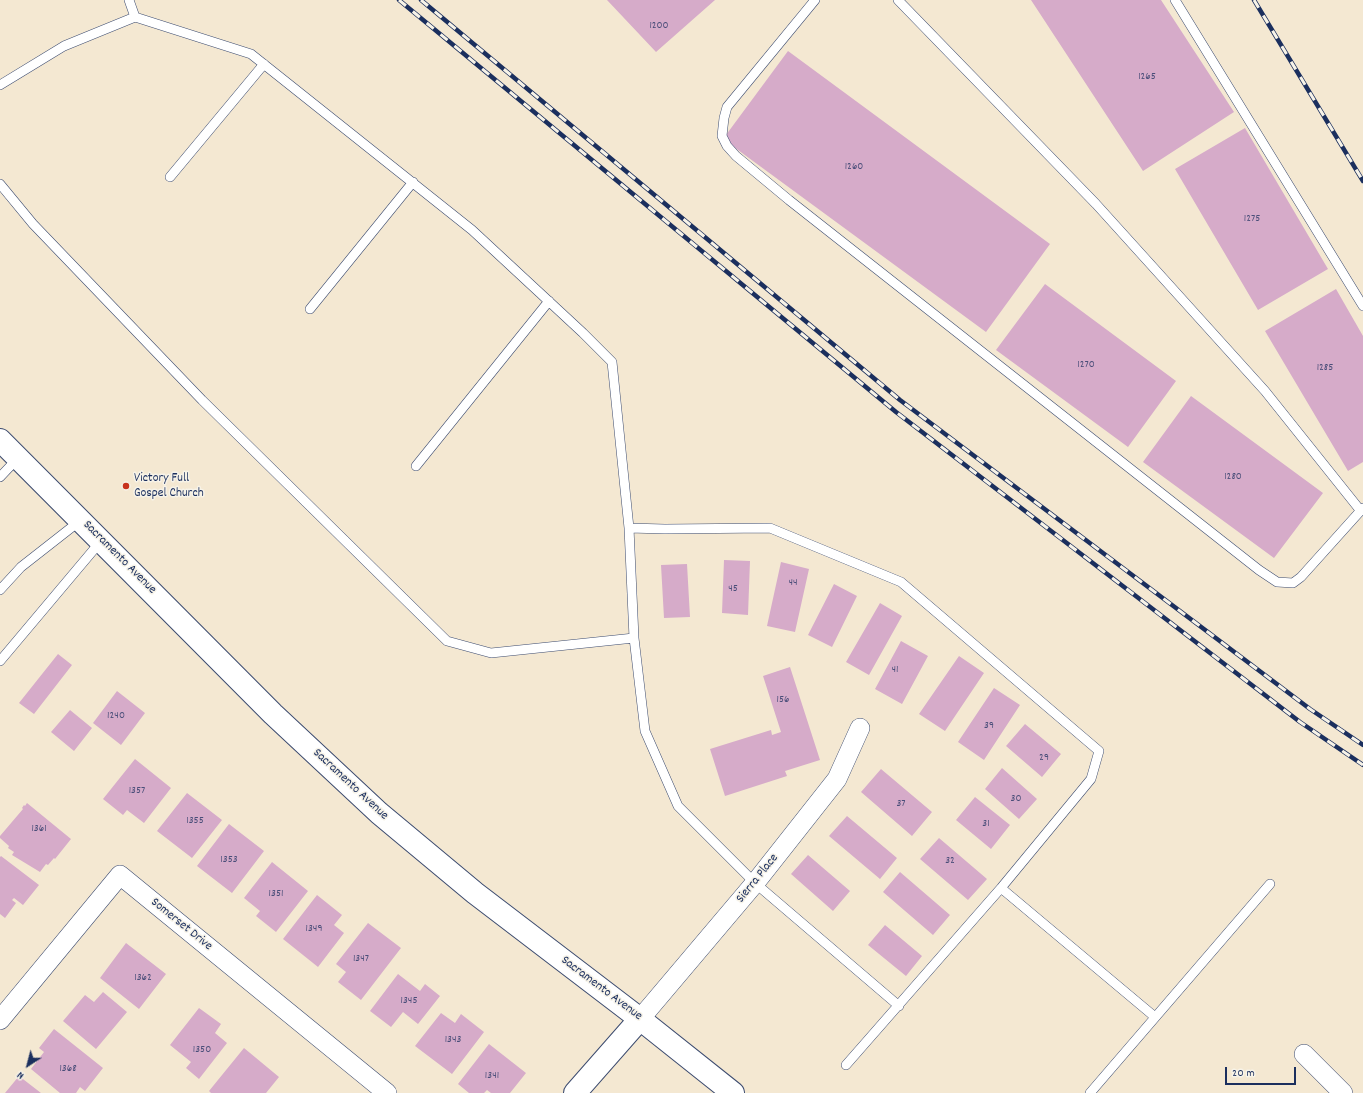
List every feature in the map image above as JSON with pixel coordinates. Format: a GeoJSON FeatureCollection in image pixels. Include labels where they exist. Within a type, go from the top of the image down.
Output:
{"type":"FeatureCollection","features":[{"type":"Feature","properties":{"kind":"main road","name":"Sacramento Avenue"},"geometry":{"type":"LineString","coordinates":[[0,440],[273,714],[379,813],[476,893],[640,1019],[733,1093]]}},
{"type":"Feature","properties":{"kind":"main road"},"geometry":{"type":"LineString","coordinates":[[574,1093],[640,1019]]}},
{"type":"Feature","properties":{"kind":"street","name":"Sierra Place"},"geometry":{"type":"LineString","coordinates":[[640,1019],[755,883],[837,779],[860,728]]}},
{"type":"Feature","properties":{"kind":"street","name":"Somerset Drive"},"geometry":{"type":"LineString","coordinates":[[0,1020],[120,875],[387,1093]]}},
{"type":"Feature","properties":{"kind":"street"},"geometry":{"type":"LineString","coordinates":[[1304,1054],[1343,1093]]}},
{"type":"Feature","properties":{"kind":"lane"},"geometry":{"type":"LineString","coordinates":[[129,0],[135,17]]}},
{"type":"Feature","properties":{"kind":"lane"},"geometry":{"type":"LineString","coordinates":[[816,0],[727,107],[722,136],[727,146],[736,156],[789,200],[1259,570],[1277,582],[1293,583],[1362,509],[1264,391],[1102,210],[898,0]]}},
{"type":"Feature","properties":{"kind":"lane"},"geometry":{"type":"LineString","coordinates":[[1175,0],[1363,306]]}},
{"type":"Feature","properties":{"kind":"lane"},"geometry":{"type":"LineString","coordinates":[[0,85],[64,46],[135,17],[251,54],[472,230],[612,362],[629,528],[634,638],[645,731],[678,806],[755,883],[898,1006]]}},
{"type":"Feature","properties":{"kind":"lane"},"geometry":{"type":"LineString","coordinates":[[170,177],[264,64]]}},
{"type":"Feature","properties":{"kind":"lane"},"geometry":{"type":"LineString","coordinates":[[310,309],[413,182]]}},
{"type":"Feature","properties":{"kind":"lane"},"geometry":{"type":"LineString","coordinates":[[0,184],[33,224],[202,400],[447,641],[491,652],[634,638]]}},
{"type":"Feature","properties":{"kind":"lane"},"geometry":{"type":"LineString","coordinates":[[416,466],[549,301]]}},
{"type":"Feature","properties":{"kind":"lane"},"geometry":{"type":"LineString","coordinates":[[0,477],[18,458]]}},
{"type":"Feature","properties":{"kind":"lane"},"geometry":{"type":"LineString","coordinates":[[0,590],[21,567],[81,520]]}},
{"type":"Feature","properties":{"kind":"lane"},"geometry":{"type":"LineString","coordinates":[[629,528],[770,528],[901,582],[1099,751],[1091,779],[1001,888],[846,1065]]}},
{"type":"Feature","properties":{"kind":"lane"},"geometry":{"type":"LineString","coordinates":[[0,661],[101,541]]}},
{"type":"Feature","properties":{"kind":"lane"},"geometry":{"type":"LineString","coordinates":[[1090,1093],[1270,884]]}},
{"type":"Feature","properties":{"kind":"lane"},"geometry":{"type":"LineString","coordinates":[[1001,888],[1155,1017]]}},
{"type":"Feature","properties":{"kind":"building"},"geometry":{"type":"Polygon","coordinates":[[[607,0],[715,0],[656,52],[607,0]]]}},
{"type":"Feature","properties":{"kind":"building"},"geometry":{"type":"Polygon","coordinates":[[[1031,0],[1161,0],[1234,112],[1143,171],[1031,0]]]}},
{"type":"Feature","properties":{"kind":"building"},"geometry":{"type":"Polygon","coordinates":[[[788,51],[1050,244],[986,332],[723,139],[788,51]]]}},
{"type":"Feature","properties":{"kind":"building"},"geometry":{"type":"Polygon","coordinates":[[[1245,128],[1328,269],[1258,310],[1175,169],[1245,128]]]}},
{"type":"Feature","properties":{"kind":"building"},"geometry":{"type":"Polygon","coordinates":[[[1045,284],[1176,381],[1128,447],[996,350],[1045,284]]]}},
{"type":"Feature","properties":{"kind":"building"},"geometry":{"type":"Polygon","coordinates":[[[1336,289],[1363,336],[1363,462],[1348,471],[1265,331],[1336,289]]]}},
{"type":"Feature","properties":{"kind":"building"},"geometry":{"type":"Polygon","coordinates":[[[1191,396],[1323,493],[1274,558],[1143,462],[1191,396]]]}},
{"type":"Feature","properties":{"kind":"building"},"geometry":{"type":"Polygon","coordinates":[[[724,560],[750,561],[748,615],[722,613],[724,560]]]}},
{"type":"Feature","properties":{"kind":"building"},"geometry":{"type":"Polygon","coordinates":[[[781,562],[809,569],[795,632],[767,626],[781,562]]]}},
{"type":"Feature","properties":{"kind":"building"},"geometry":{"type":"Polygon","coordinates":[[[687,564],[690,617],[664,618],[661,565],[687,564]]]}},
{"type":"Feature","properties":{"kind":"building"},"geometry":{"type":"Polygon","coordinates":[[[834,584],[857,596],[832,647],[808,635],[834,584]]]}},
{"type":"Feature","properties":{"kind":"building"},"geometry":{"type":"Polygon","coordinates":[[[880,603],[902,616],[869,675],[846,662],[880,603]]]}},
{"type":"Feature","properties":{"kind":"building"},"geometry":{"type":"Polygon","coordinates":[[[901,641],[928,656],[902,704],[875,689],[901,641]]]}},
{"type":"Feature","properties":{"kind":"building"},"geometry":{"type":"Polygon","coordinates":[[[58,654],[72,665],[34,714],[19,703],[58,654]]]}},
{"type":"Feature","properties":{"kind":"building"},"geometry":{"type":"Polygon","coordinates":[[[959,656],[984,673],[945,731],[919,714],[959,656]]]}},
{"type":"Feature","properties":{"kind":"building"},"geometry":{"type":"Polygon","coordinates":[[[790,667],[820,760],[785,771],[787,776],[725,796],[710,749],[771,730],[772,735],[781,732],[763,676],[790,667]]]}},
{"type":"Feature","properties":{"kind":"building"},"geometry":{"type":"Polygon","coordinates":[[[994,688],[1020,705],[984,760],[958,742],[994,688]]]}},
{"type":"Feature","properties":{"kind":"building"},"geometry":{"type":"Polygon","coordinates":[[[117,691],[145,713],[121,745],[93,723],[117,691]]]}},
{"type":"Feature","properties":{"kind":"building"},"geometry":{"type":"Polygon","coordinates":[[[70,710],[92,728],[74,751],[51,732],[70,710]]]}},
{"type":"Feature","properties":{"kind":"building"},"geometry":{"type":"Polygon","coordinates":[[[1025,724],[1061,754],[1042,777],[1006,746],[1025,724]]]}},
{"type":"Feature","properties":{"kind":"building"},"geometry":{"type":"Polygon","coordinates":[[[135,759],[171,788],[144,823],[127,810],[123,815],[103,799],[135,759]]]}},
{"type":"Feature","properties":{"kind":"building"},"geometry":{"type":"Polygon","coordinates":[[[1002,768],[1037,799],[1019,819],[985,789],[1002,768]]]}},
{"type":"Feature","properties":{"kind":"building"},"geometry":{"type":"Polygon","coordinates":[[[881,769],[932,812],[912,836],[861,792],[881,769]]]}},
{"type":"Feature","properties":{"kind":"building"},"geometry":{"type":"Polygon","coordinates":[[[187,793],[222,820],[192,858],[157,831],[187,793]]]}},
{"type":"Feature","properties":{"kind":"building"},"geometry":{"type":"Polygon","coordinates":[[[975,797],[1010,825],[991,849],[956,820],[975,797]]]}},
{"type":"Feature","properties":{"kind":"building"},"geometry":{"type":"Polygon","coordinates":[[[27,803],[71,839],[55,859],[54,858],[48,865],[46,864],[40,872],[12,855],[14,852],[8,848],[9,846],[0,838],[0,836],[27,803]]]}},
{"type":"Feature","properties":{"kind":"building"},"geometry":{"type":"Polygon","coordinates":[[[847,816],[897,858],[880,879],[829,836],[847,816]]]}},
{"type":"Feature","properties":{"kind":"building"},"geometry":{"type":"Polygon","coordinates":[[[229,824],[264,851],[232,893],[197,866],[229,824]]]}},
{"type":"Feature","properties":{"kind":"building"},"geometry":{"type":"Polygon","coordinates":[[[939,838],[987,879],[968,900],[920,859],[939,838]]]}},
{"type":"Feature","properties":{"kind":"building"},"geometry":{"type":"Polygon","coordinates":[[[808,855],[850,891],[833,911],[791,874],[808,855]]]}},
{"type":"Feature","properties":{"kind":"building"},"geometry":{"type":"Polygon","coordinates":[[[1,856],[39,885],[23,905],[14,898],[12,900],[16,903],[5,918],[0,914],[1,856]]]}},
{"type":"Feature","properties":{"kind":"building"},"geometry":{"type":"Polygon","coordinates":[[[272,862],[308,891],[276,932],[256,916],[260,911],[244,898],[272,862]]]}},
{"type":"Feature","properties":{"kind":"building"},"geometry":{"type":"Polygon","coordinates":[[[900,872],[950,915],[933,935],[883,892],[900,872]]]}},
{"type":"Feature","properties":{"kind":"building"},"geometry":{"type":"Polygon","coordinates":[[[317,895],[342,915],[334,925],[344,933],[318,967],[283,939],[317,895]]]}},
{"type":"Feature","properties":{"kind":"building"},"geometry":{"type":"Polygon","coordinates":[[[368,923],[401,948],[361,1000],[338,982],[346,972],[336,964],[368,923]]]}},
{"type":"Feature","properties":{"kind":"building"},"geometry":{"type":"Polygon","coordinates":[[[885,925],[922,956],[906,976],[868,945],[885,925]]]}},
{"type":"Feature","properties":{"kind":"building"},"geometry":{"type":"Polygon","coordinates":[[[126,943],[166,974],[139,1009],[100,978],[126,943]]]}},
{"type":"Feature","properties":{"kind":"building"},"geometry":{"type":"Polygon","coordinates":[[[398,974],[420,991],[425,984],[440,996],[418,1024],[403,1012],[391,1027],[370,1011],[398,974]]]}},
{"type":"Feature","properties":{"kind":"building"},"geometry":{"type":"Polygon","coordinates":[[[103,992],[127,1012],[96,1049],[63,1021],[85,995],[94,1002],[103,992]]]}},
{"type":"Feature","properties":{"kind":"building"},"geometry":{"type":"Polygon","coordinates":[[[199,1008],[221,1024],[215,1033],[227,1043],[199,1079],[186,1068],[191,1062],[170,1045],[199,1008]]]}},
{"type":"Feature","properties":{"kind":"building"},"geometry":{"type":"Polygon","coordinates":[[[441,1013],[455,1023],[461,1014],[484,1032],[452,1074],[415,1046],[441,1013]]]}},
{"type":"Feature","properties":{"kind":"building"},"geometry":{"type":"Polygon","coordinates":[[[54,1029],[103,1068],[85,1091],[80,1087],[76,1093],[60,1093],[31,1069],[44,1052],[39,1048],[54,1029]]]}},
{"type":"Feature","properties":{"kind":"building"},"geometry":{"type":"Polygon","coordinates":[[[489,1044],[526,1073],[510,1093],[491,1093],[487,1090],[484,1093],[469,1093],[458,1084],[489,1044]]]}},
{"type":"Feature","properties":{"kind":"building"},"geometry":{"type":"Polygon","coordinates":[[[244,1048],[279,1077],[266,1093],[211,1093],[209,1091],[244,1048]]]}},
{"type":"Feature","properties":{"kind":"building"},"geometry":{"type":"Polygon","coordinates":[[[19,1076],[41,1093],[5,1093],[19,1076]]]}},
{"type":"Feature","properties":{"kind":"railway"},"geometry":{"type":"LineString","coordinates":[[399,0],[896,412],[1300,722],[1363,765]]}},
{"type":"Feature","properties":{"kind":"railway"},"geometry":{"type":"LineString","coordinates":[[421,0],[900,400],[1310,709],[1363,745]]}},
{"type":"Feature","properties":{"kind":"railway"},"geometry":{"type":"LineString","coordinates":[[1254,0],[1363,181]]}},
{"type":"Feature","properties":{"kind":"place","name":"Victory Full Gospel Church"},"geometry":{"type":"Point","coordinates":[126,486]}}]}
